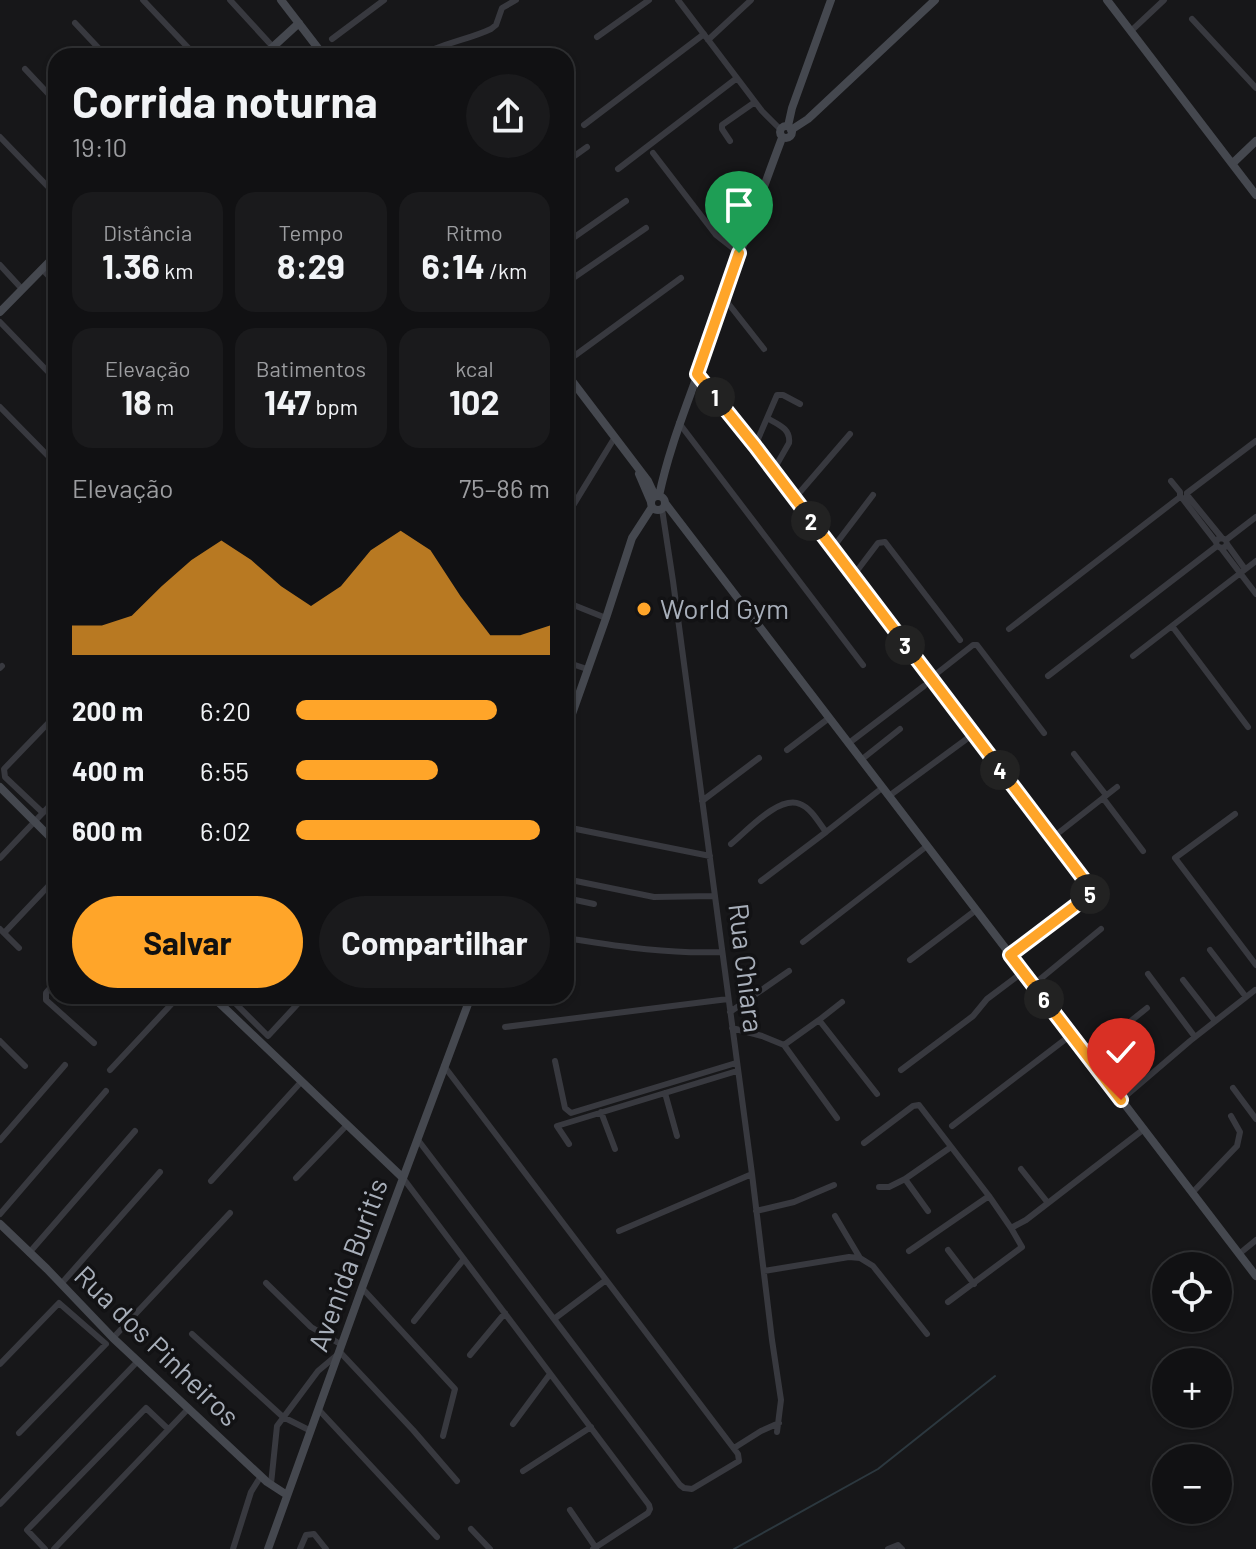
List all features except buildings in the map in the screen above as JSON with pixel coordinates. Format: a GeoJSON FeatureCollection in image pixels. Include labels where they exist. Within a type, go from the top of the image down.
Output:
{"type":"FeatureCollection","features":[{"type":"Feature","properties":{"kind":"street"},"geometry":{"type":"LineString","coordinates":[[143,0],[188,48]]}},
{"type":"Feature","properties":{"kind":"street"},"geometry":{"type":"LineString","coordinates":[[230,0],[273,47],[299,23]]}},
{"type":"Feature","properties":{"kind":"street"},"geometry":{"type":"LineString","coordinates":[[281,0],[318,48]]}},
{"type":"Feature","properties":{"kind":"street"},"geometry":{"type":"LineString","coordinates":[[332,39],[384,0]]}},
{"type":"Feature","properties":{"kind":"street"},"geometry":{"type":"LineString","coordinates":[[434,48],[493,28],[501,9],[516,0]]}},
{"type":"Feature","properties":{"kind":"street"},"geometry":{"type":"LineString","coordinates":[[597,37],[649,0]]}},
{"type":"Feature","properties":{"kind":"street"},"geometry":{"type":"LineString","coordinates":[[584,125],[706,37],[751,0]]}},
{"type":"Feature","properties":{"kind":"street"},"geometry":{"type":"LineString","coordinates":[[574,703],[632,538],[657,502],[679,423],[831,0]]}},
{"type":"Feature","properties":{"kind":"street"},"geometry":{"type":"LineString","coordinates":[[1107,0],[1256,195]]}},
{"type":"Feature","properties":{"kind":"street"},"geometry":{"type":"LineString","coordinates":[[1131,31],[1164,0]]}},
{"type":"Feature","properties":{"kind":"street"},"geometry":{"type":"LineString","coordinates":[[680,1],[755,102],[785,130]]}},
{"type":"Feature","properties":{"kind":"street"},"geometry":{"type":"LineString","coordinates":[[785,130],[808,119],[928,2]]}},
{"type":"Feature","properties":{"kind":"street"},"geometry":{"type":"LineString","coordinates":[[1192,19],[1256,88]]}},
{"type":"Feature","properties":{"kind":"street"},"geometry":{"type":"LineString","coordinates":[[75,23],[98,48]]}},
{"type":"Feature","properties":{"kind":"street"},"geometry":{"type":"LineString","coordinates":[[25,69],[48,93]]}},
{"type":"Feature","properties":{"kind":"street"},"geometry":{"type":"LineString","coordinates":[[618,169],[737,78]]}},
{"type":"Feature","properties":{"kind":"street"},"geometry":{"type":"LineString","coordinates":[[730,141],[722,125],[755,102]]}},
{"type":"Feature","properties":{"kind":"street"},"geometry":{"type":"LineString","coordinates":[[0,137],[48,187]]}},
{"type":"Feature","properties":{"kind":"street"},"geometry":{"type":"LineString","coordinates":[[1233,163],[1256,141]]}},
{"type":"Feature","properties":{"kind":"street"},"geometry":{"type":"LineString","coordinates":[[574,156],[587,147]]}},
{"type":"Feature","properties":{"kind":"street"},"geometry":{"type":"LineString","coordinates":[[653,153],[716,235],[739,253]]}},
{"type":"Feature","properties":{"kind":"street"},"geometry":{"type":"LineString","coordinates":[[574,237],[626,201]]}},
{"type":"Feature","properties":{"kind":"street"},"geometry":{"type":"LineString","coordinates":[[574,278],[646,228]]}},
{"type":"Feature","properties":{"kind":"street"},"geometry":{"type":"LineString","coordinates":[[1,310],[48,263]]}},
{"type":"Feature","properties":{"kind":"street"},"geometry":{"type":"LineString","coordinates":[[0,265],[22,289]]}},
{"type":"Feature","properties":{"kind":"street"},"geometry":{"type":"LineString","coordinates":[[42,269],[48,275]]}},
{"type":"Feature","properties":{"kind":"street"},"geometry":{"type":"LineString","coordinates":[[574,356],[681,278]]}},
{"type":"Feature","properties":{"kind":"street"},"geometry":{"type":"LineString","coordinates":[[724,298],[764,349]]}},
{"type":"Feature","properties":{"kind":"street"},"geometry":{"type":"LineString","coordinates":[[0,322],[48,372]]}},
{"type":"Feature","properties":{"kind":"street"},"geometry":{"type":"LineString","coordinates":[[697,374],[1092,890],[1010,955]]}},
{"type":"Feature","properties":{"kind":"street"},"geometry":{"type":"LineString","coordinates":[[574,383],[648,481],[657,502],[849,743],[1256,1276]]}},
{"type":"Feature","properties":{"kind":"street"},"geometry":{"type":"LineString","coordinates":[[755,446],[777,395],[800,404]]}},
{"type":"Feature","properties":{"kind":"street"},"geometry":{"type":"LineString","coordinates":[[0,407],[48,456]]}},
{"type":"Feature","properties":{"kind":"street"},"geometry":{"type":"LineString","coordinates":[[767,418],[781,426],[790,437],[773,471]]}},
{"type":"Feature","properties":{"kind":"street"},"geometry":{"type":"LineString","coordinates":[[679,423],[863,665]]}},
{"type":"Feature","properties":{"kind":"street"},"geometry":{"type":"LineString","coordinates":[[794,499],[850,434]]}},
{"type":"Feature","properties":{"kind":"street"},"geometry":{"type":"LineString","coordinates":[[574,504],[615,437]]}},
{"type":"Feature","properties":{"kind":"street"},"geometry":{"type":"LineString","coordinates":[[1009,629],[1256,441]]}},
{"type":"Feature","properties":{"kind":"street"},"geometry":{"type":"LineString","coordinates":[[1171,481],[1243,571],[1256,594]]}},
{"type":"Feature","properties":{"kind":"street"},"geometry":{"type":"LineString","coordinates":[[832,549],[873,495]]}},
{"type":"Feature","properties":{"kind":"street","name":"Rua Chiara"},"geometry":{"type":"LineString","coordinates":[[657,502],[668,544],[752,1174],[781,1400],[777,1432]]}},
{"type":"Feature","properties":{"kind":"street"},"geometry":{"type":"LineString","coordinates":[[1048,676],[1256,517]]}},
{"type":"Feature","properties":{"kind":"street"},"geometry":{"type":"LineString","coordinates":[[853,576],[878,543],[885,542],[960,640]]}},
{"type":"Feature","properties":{"kind":"street"},"geometry":{"type":"LineString","coordinates":[[1133,656],[1256,561]]}},
{"type":"Feature","properties":{"kind":"street"},"geometry":{"type":"LineString","coordinates":[[574,605],[606,618]]}},
{"type":"Feature","properties":{"kind":"street"},"geometry":{"type":"LineString","coordinates":[[1172,626],[1248,727]]}},
{"type":"Feature","properties":{"kind":"street"},"geometry":{"type":"LineString","coordinates":[[931,678],[977,645],[1044,733]]}},
{"type":"Feature","properties":{"kind":"street"},"geometry":{"type":"LineString","coordinates":[[574,665],[587,669]]}},
{"type":"Feature","properties":{"kind":"street"},"geometry":{"type":"LineString","coordinates":[[849,743],[924,686]]}},
{"type":"Feature","properties":{"kind":"street"},"geometry":{"type":"LineString","coordinates":[[787,750],[829,718]]}},
{"type":"Feature","properties":{"kind":"street"},"geometry":{"type":"LineString","coordinates":[[43,813],[5,777],[4,769],[48,723]]}},
{"type":"Feature","properties":{"kind":"street"},"geometry":{"type":"LineString","coordinates":[[861,760],[900,729]]}},
{"type":"Feature","properties":{"kind":"street"},"geometry":{"type":"LineString","coordinates":[[889,796],[968,738]]}},
{"type":"Feature","properties":{"kind":"street"},"geometry":{"type":"LineString","coordinates":[[1074,754],[1143,851]]}},
{"type":"Feature","properties":{"kind":"street"},"geometry":{"type":"LineString","coordinates":[[702,801],[759,758]]}},
{"type":"Feature","properties":{"kind":"street"},"geometry":{"type":"LineString","coordinates":[[0,787],[48,835]]}},
{"type":"Feature","properties":{"kind":"street"},"geometry":{"type":"LineString","coordinates":[[1052,838],[1117,787]]}},
{"type":"Feature","properties":{"kind":"street"},"geometry":{"type":"LineString","coordinates":[[761,881],[882,788]]}},
{"type":"Feature","properties":{"kind":"street"},"geometry":{"type":"LineString","coordinates":[[731,844],[779,804],[791,802],[808,809],[826,832]]}},
{"type":"Feature","properties":{"kind":"street"},"geometry":{"type":"LineString","coordinates":[[0,858],[48,808]]}},
{"type":"Feature","properties":{"kind":"street"},"geometry":{"type":"LineString","coordinates":[[1235,814],[1177,855],[1176,861],[1256,965]]}},
{"type":"Feature","properties":{"kind":"street"},"geometry":{"type":"LineString","coordinates":[[574,829],[710,856]]}},
{"type":"Feature","properties":{"kind":"street"},"geometry":{"type":"LineString","coordinates":[[803,942],[927,846]]}},
{"type":"Feature","properties":{"kind":"street"},"geometry":{"type":"LineString","coordinates":[[574,881],[654,897],[715,896]]}},
{"type":"Feature","properties":{"kind":"street"},"geometry":{"type":"LineString","coordinates":[[19,948],[2,931],[48,886]]}},
{"type":"Feature","properties":{"kind":"street"},"geometry":{"type":"LineString","coordinates":[[574,900],[594,904]]}},
{"type":"Feature","properties":{"kind":"street"},"geometry":{"type":"LineString","coordinates":[[910,960],[976,910]]}},
{"type":"Feature","properties":{"kind":"street"},"geometry":{"type":"LineString","coordinates":[[1033,985],[1101,929]]}},
{"type":"Feature","properties":{"kind":"street"},"geometry":{"type":"LineString","coordinates":[[574,939],[653,951],[722,952]]}},
{"type":"Feature","properties":{"kind":"street"},"geometry":{"type":"LineString","coordinates":[[1210,950],[1246,997]]}},
{"type":"Feature","properties":{"kind":"street"},"geometry":{"type":"LineString","coordinates":[[729,1012],[789,971]]}},
{"type":"Feature","properties":{"kind":"street"},"geometry":{"type":"LineString","coordinates":[[901,1070],[973,1016],[987,999],[1023,972]]}},
{"type":"Feature","properties":{"kind":"street"},"geometry":{"type":"LineString","coordinates":[[1148,974],[1195,1037]]}},
{"type":"Feature","properties":{"kind":"street"},"geometry":{"type":"LineString","coordinates":[[1183,980],[1215,1021]]}},
{"type":"Feature","properties":{"kind":"street"},"geometry":{"type":"LineString","coordinates":[[1121,1100],[1255,990]]}},
{"type":"Feature","properties":{"kind":"street"},"geometry":{"type":"LineString","coordinates":[[505,1027],[728,999]]}},
{"type":"Feature","properties":{"kind":"street"},"geometry":{"type":"LineString","coordinates":[[784,1045],[842,1002]]}},
{"type":"Feature","properties":{"kind":"street"},"geometry":{"type":"LineString","coordinates":[[50,1004],[94,1043]]}},
{"type":"Feature","properties":{"kind":"street"},"geometry":{"type":"LineString","coordinates":[[110,1070],[172,1004]]}},
{"type":"Feature","properties":{"kind":"street"},"geometry":{"type":"LineString","coordinates":[[220,1004],[299,1084],[403,1178],[650,1508],[648,1513],[594,1548],[570,1510]]}},
{"type":"Feature","properties":{"kind":"street"},"geometry":{"type":"LineString","coordinates":[[236,1004],[268,1036],[298,1004]]}},
{"type":"Feature","properties":{"kind":"street","name":"Avenida Buritis"},"geometry":{"type":"LineString","coordinates":[[268,1549],[468,1004]]}},
{"type":"Feature","properties":{"kind":"street"},"geometry":{"type":"LineString","coordinates":[[1087,1056],[1147,1008]]}},
{"type":"Feature","properties":{"kind":"street"},"geometry":{"type":"LineString","coordinates":[[243,1026],[248,1016]]}},
{"type":"Feature","properties":{"kind":"street"},"geometry":{"type":"LineString","coordinates":[[819,1020],[877,1094]]}},
{"type":"Feature","properties":{"kind":"street"},"geometry":{"type":"LineString","coordinates":[[732,1028],[784,1045],[837,1118]]}},
{"type":"Feature","properties":{"kind":"street"},"geometry":{"type":"LineString","coordinates":[[952,1126],[1071,1035]]}},
{"type":"Feature","properties":{"kind":"street"},"geometry":{"type":"LineString","coordinates":[[0,1041],[25,1066]]}},
{"type":"Feature","properties":{"kind":"street"},"geometry":{"type":"LineString","coordinates":[[555,1061],[565,1108],[571,1113],[737,1067]]}},
{"type":"Feature","properties":{"kind":"street"},"geometry":{"type":"LineString","coordinates":[[0,1140],[65,1065]]}},
{"type":"Feature","properties":{"kind":"street"},"geometry":{"type":"LineString","coordinates":[[418,1140],[684,1488],[692,1489],[737,1463],[739,1457],[734,1448],[444,1066]]}},
{"type":"Feature","properties":{"kind":"street"},"geometry":{"type":"LineString","coordinates":[[569,1144],[557,1126],[737,1067]]}},
{"type":"Feature","properties":{"kind":"street"},"geometry":{"type":"LineString","coordinates":[[211,1181],[299,1084]]}},
{"type":"Feature","properties":{"kind":"street"},"geometry":{"type":"LineString","coordinates":[[1233,1088],[1256,1119]]}},
{"type":"Feature","properties":{"kind":"street"},"geometry":{"type":"LineString","coordinates":[[0,1214],[106,1091]]}},
{"type":"Feature","properties":{"kind":"street"},"geometry":{"type":"LineString","coordinates":[[665,1093],[677,1136]]}},
{"type":"Feature","properties":{"kind":"street"},"geometry":{"type":"LineString","coordinates":[[864,1143],[913,1106],[919,1105],[989,1196],[1022,1247],[948,1302]]}},
{"type":"Feature","properties":{"kind":"street"},"geometry":{"type":"LineString","coordinates":[[601,1112],[615,1149]]}},
{"type":"Feature","properties":{"kind":"street"},"geometry":{"type":"LineString","coordinates":[[1193,1192],[1237,1146],[1240,1132],[1231,1116]]}},
{"type":"Feature","properties":{"kind":"street"},"geometry":{"type":"LineString","coordinates":[[296,1178],[347,1125]]}},
{"type":"Feature","properties":{"kind":"street"},"geometry":{"type":"LineString","coordinates":[[1011,1228],[1026,1220],[1144,1129]]}},
{"type":"Feature","properties":{"kind":"street"},"geometry":{"type":"LineString","coordinates":[[29,1253],[135,1131]]}},
{"type":"Feature","properties":{"kind":"street"},"geometry":{"type":"LineString","coordinates":[[879,1187],[889,1187],[905,1179],[951,1147]]}},
{"type":"Feature","properties":{"kind":"street"},"geometry":{"type":"LineString","coordinates":[[1021,1169],[1048,1203]]}},
{"type":"Feature","properties":{"kind":"street"},"geometry":{"type":"LineString","coordinates":[[0,1364],[59,1303],[62,1286],[160,1172]]}},
{"type":"Feature","properties":{"kind":"street"},"geometry":{"type":"LineString","coordinates":[[619,1231],[752,1174]]}},
{"type":"Feature","properties":{"kind":"street"},"geometry":{"type":"LineString","coordinates":[[905,1179],[928,1211]]}},
{"type":"Feature","properties":{"kind":"street"},"geometry":{"type":"LineString","coordinates":[[756,1211],[794,1202],[834,1185]]}},
{"type":"Feature","properties":{"kind":"street"},"geometry":{"type":"LineString","coordinates":[[909,1251],[989,1196]]}},
{"type":"Feature","properties":{"kind":"street"},"geometry":{"type":"LineString","coordinates":[[113,1338],[230,1213]]}},
{"type":"Feature","properties":{"kind":"street"},"geometry":{"type":"LineString","coordinates":[[835,1216],[860,1258]]}},
{"type":"Feature","properties":{"kind":"street","name":"Rua dos Pinheiros"},"geometry":{"type":"LineString","coordinates":[[0,1224],[188,1409],[261,1476],[287,1495]]}},
{"type":"Feature","properties":{"kind":"street"},"geometry":{"type":"LineString","coordinates":[[1239,1254],[1256,1240]]}},
{"type":"Feature","properties":{"kind":"street"},"geometry":{"type":"LineString","coordinates":[[948,1250],[974,1284]]}},
{"type":"Feature","properties":{"kind":"street"},"geometry":{"type":"LineString","coordinates":[[764,1271],[849,1257],[860,1258],[873,1266],[927,1334]]}},
{"type":"Feature","properties":{"kind":"street"},"geometry":{"type":"LineString","coordinates":[[414,1321],[464,1259]]}},
{"type":"Feature","properties":{"kind":"street"},"geometry":{"type":"LineString","coordinates":[[554,1319],[606,1280]]}},
{"type":"Feature","properties":{"kind":"street"},"geometry":{"type":"LineString","coordinates":[[266,1283],[311,1327],[340,1350],[457,1481]]}},
{"type":"Feature","properties":{"kind":"street"},"geometry":{"type":"LineString","coordinates":[[362,1288],[455,1389],[443,1436]]}},
{"type":"Feature","properties":{"kind":"street"},"geometry":{"type":"LineString","coordinates":[[19,1433],[106,1344],[59,1303]]}},
{"type":"Feature","properties":{"kind":"street"},"geometry":{"type":"LineString","coordinates":[[470,1355],[505,1313]]}},
{"type":"Feature","properties":{"kind":"street"},"geometry":{"type":"LineString","coordinates":[[192,1334],[283,1417],[311,1431]]}},
{"type":"Feature","properties":{"kind":"street"},"geometry":{"type":"LineString","coordinates":[[271,1484],[277,1426],[318,1371],[340,1350]]}},
{"type":"Feature","properties":{"kind":"street"},"geometry":{"type":"LineString","coordinates":[[0,1504],[138,1361]]}},
{"type":"Feature","properties":{"kind":"street"},"geometry":{"type":"LineString","coordinates":[[513,1424],[550,1374]]}},
{"type":"Feature","properties":{"kind":"street"},"geometry":{"type":"LineString","coordinates":[[45,1549],[27,1530],[146,1408],[168,1429]]}},
{"type":"Feature","properties":{"kind":"street"},"geometry":{"type":"LineString","coordinates":[[54,1549],[188,1409]]}},
{"type":"Feature","properties":{"kind":"street"},"geometry":{"type":"LineString","coordinates":[[319,1410],[437,1537]]}},
{"type":"Feature","properties":{"kind":"street"},"geometry":{"type":"LineString","coordinates":[[734,1448],[779,1423]]}},
{"type":"Feature","properties":{"kind":"street"},"geometry":{"type":"LineString","coordinates":[[523,1471],[591,1427]]}},
{"type":"Feature","properties":{"kind":"street"},"geometry":{"type":"LineString","coordinates":[[233,1549],[251,1492],[261,1476]]}},
{"type":"Feature","properties":{"kind":"street"},"geometry":{"type":"LineString","coordinates":[[471,1529],[490,1549]]}},
{"type":"Feature","properties":{"kind":"street"},"geometry":{"type":"LineString","coordinates":[[300,1549],[306,1535],[314,1534],[326,1549]]}},
{"type":"Feature","properties":{"kind":"street"},"geometry":{"type":"LineString","coordinates":[[888,1549],[898,1545],[902,1549]]}},
{"type":"Feature","properties":{"kind":"waterway"},"geometry":{"type":"LineString","coordinates":[[734,1549],[878,1469],[995,1376]]}},
{"type":"Feature","properties":{"kind":"place","name":"World Gym"},"geometry":{"type":"Point","coordinates":[644,609]}},
{"type":"Feature","properties":{"kind":"route"},"geometry":{"type":"LineString","coordinates":[[739,253],[697,374],[1092,890],[1010,955],[1121,1100]]}}]}
